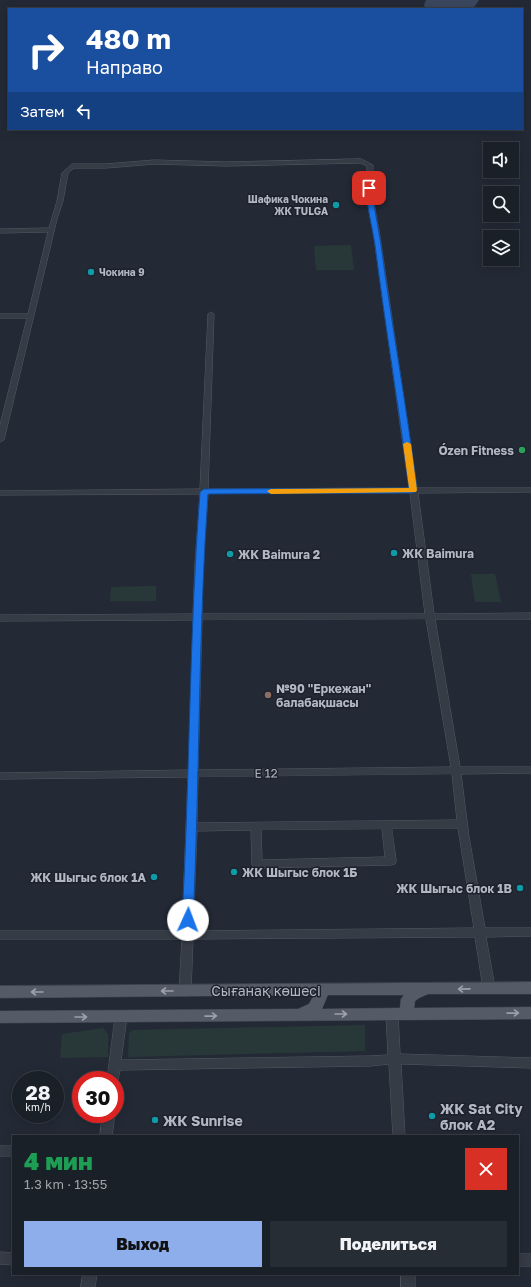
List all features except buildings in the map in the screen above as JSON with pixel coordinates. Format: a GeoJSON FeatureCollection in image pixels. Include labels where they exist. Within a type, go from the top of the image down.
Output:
{"type":"FeatureCollection","features":[{"type":"Feature","properties":{"kind":"main road","name":"Сығанақ көшесі"},"geometry":{"type":"LineString","coordinates":[[0,992],[432,990],[531,988]]}},
{"type":"Feature","properties":{"kind":"main road"},"geometry":{"type":"LineString","coordinates":[[296,1015],[311,1011],[318,1004],[321,990]]}},
{"type":"Feature","properties":{"kind":"main road"},"geometry":{"type":"LineString","coordinates":[[408,1014],[408,999],[415,993],[432,990]]}},
{"type":"Feature","properties":{"kind":"main road","name":"Сығанақ көшесі"},"geometry":{"type":"LineString","coordinates":[[0,1017],[531,1012]]}},
{"type":"Feature","properties":{"kind":"street"},"geometry":{"type":"LineString","coordinates":[[0,440],[3,417],[31,316],[54,218],[60,201],[65,173],[72,166],[106,166],[154,162],[226,164],[361,161],[370,165],[369,188],[371,210],[376,230],[387,312],[404,413],[430,616],[456,770],[488,988]]}},
{"type":"Feature","properties":{"kind":"street"},"geometry":{"type":"LineString","coordinates":[[0,231],[51,230]]}},
{"type":"Feature","properties":{"kind":"street"},"geometry":{"type":"LineString","coordinates":[[185,991],[192,827],[199,564],[204,492],[211,314]]}},
{"type":"Feature","properties":{"kind":"street"},"geometry":{"type":"LineString","coordinates":[[0,316],[31,316]]}},
{"type":"Feature","properties":{"kind":"street"},"geometry":{"type":"LineString","coordinates":[[0,493],[531,490]]}},
{"type":"Feature","properties":{"kind":"street"},"geometry":{"type":"LineString","coordinates":[[0,618],[531,616]]}},
{"type":"Feature","properties":{"kind":"street","name":"E 12"},"geometry":{"type":"LineString","coordinates":[[0,776],[531,770]]}},
{"type":"Feature","properties":{"kind":"street"},"geometry":{"type":"LineString","coordinates":[[192,827],[463,824]]}},
{"type":"Feature","properties":{"kind":"street"},"geometry":{"type":"LineString","coordinates":[[256,827],[257,864],[391,861],[387,825]]}},
{"type":"Feature","properties":{"kind":"street"},"geometry":{"type":"LineString","coordinates":[[0,936],[531,932]]}},
{"type":"Feature","properties":{"kind":"street"},"geometry":{"type":"LineString","coordinates":[[392,1014],[399,1135]]}},
{"type":"Feature","properties":{"kind":"street"},"geometry":{"type":"LineString","coordinates":[[114,1071],[121,1017]]}},
{"type":"Feature","properties":{"kind":"street"},"geometry":{"type":"LineString","coordinates":[[115,1065],[370,1062],[394,1060],[531,1063]]}},
{"type":"Feature","properties":{"kind":"street"},"geometry":{"type":"LineString","coordinates":[[106,1135],[108,1123]]}},
{"type":"Feature","properties":{"kind":"street"},"geometry":{"type":"LineString","coordinates":[[0,1151],[12,1151]]}},
{"type":"Feature","properties":{"kind":"street"},"geometry":{"type":"LineString","coordinates":[[0,1258],[12,1259]]}},
{"type":"Feature","properties":{"kind":"street"},"geometry":{"type":"LineString","coordinates":[[519,1260],[531,1260]]}},
{"type":"Feature","properties":{"kind":"street"},"geometry":{"type":"LineString","coordinates":[[88,1287],[90,1275]]}},
{"type":"Feature","properties":{"kind":"street"},"geometry":{"type":"LineString","coordinates":[[408,1275],[408,1287]]}},
{"type":"Feature","properties":{"kind":"shaded area"},"geometry":{"type":"Polygon","coordinates":[[[351,245],[354,270],[316,270],[314,246],[351,245]]]}},
{"type":"Feature","properties":{"kind":"shaded area"},"geometry":{"type":"Polygon","coordinates":[[[471,574],[495,574],[501,602],[475,602],[471,574]]]}},
{"type":"Feature","properties":{"kind":"shaded area"},"geometry":{"type":"Polygon","coordinates":[[[156,586],[156,601],[110,601],[111,587],[156,586]]]}},
{"type":"Feature","properties":{"kind":"shaded area"},"geometry":{"type":"Polygon","coordinates":[[[365,1025],[365,1051],[128,1057],[129,1033],[133,1030],[365,1025]]]}},
{"type":"Feature","properties":{"kind":"shaded area"},"geometry":{"type":"Polygon","coordinates":[[[103,1028],[108,1034],[108,1057],[60,1058],[62,1034],[103,1028]]]}},
{"type":"Feature","properties":{"kind":"water"},"geometry":{"type":"Polygon","coordinates":[[[426,0],[479,0],[474,8],[426,8],[424,5],[426,0]]]}},
{"type":"Feature","properties":{"kind":"slow traffic"},"geometry":{"type":"LineString","coordinates":[[271,491],[413,490],[407,444]]}},
{"type":"Feature","properties":{"kind":"place","name":"Шафика Чокина ЖК TULGA"},"geometry":{"type":"Point","coordinates":[336,205]}},
{"type":"Feature","properties":{"kind":"place","name":"Чокина 9"},"geometry":{"type":"Point","coordinates":[91,272]}},
{"type":"Feature","properties":{"kind":"place","name":"Ózen Fitness"},"geometry":{"type":"Point","coordinates":[522,450]}},
{"type":"Feature","properties":{"kind":"place","name":"ЖК Baimura"},"geometry":{"type":"Point","coordinates":[394,553]}},
{"type":"Feature","properties":{"kind":"place","name":"ЖК Baimura 2"},"geometry":{"type":"Point","coordinates":[230,554]}},
{"type":"Feature","properties":{"kind":"place","name":"№90 \"Еркежан\" балабақшасы"},"geometry":{"type":"Point","coordinates":[268,695]}},
{"type":"Feature","properties":{"kind":"place","name":"ЖК Шыгыс блок 1Б"},"geometry":{"type":"Point","coordinates":[234,872]}},
{"type":"Feature","properties":{"kind":"place","name":"ЖК Шыгыс блок 1А"},"geometry":{"type":"Point","coordinates":[154,877]}},
{"type":"Feature","properties":{"kind":"place","name":"ЖК Шыгыс блок 1В"},"geometry":{"type":"Point","coordinates":[520,888]}},
{"type":"Feature","properties":{"kind":"place","name":"ЖК Sat City блок A2"},"geometry":{"type":"Point","coordinates":[432,1116]}},
{"type":"Feature","properties":{"kind":"place","name":"ЖК Sunrise"},"geometry":{"type":"Point","coordinates":[155,1120]}},
{"type":"Feature","properties":{"kind":"route"},"geometry":{"type":"LineString","coordinates":[[188,920],[199,564],[204,492],[413,490],[404,413],[387,312],[376,230],[371,210],[369,188]]}}]}
